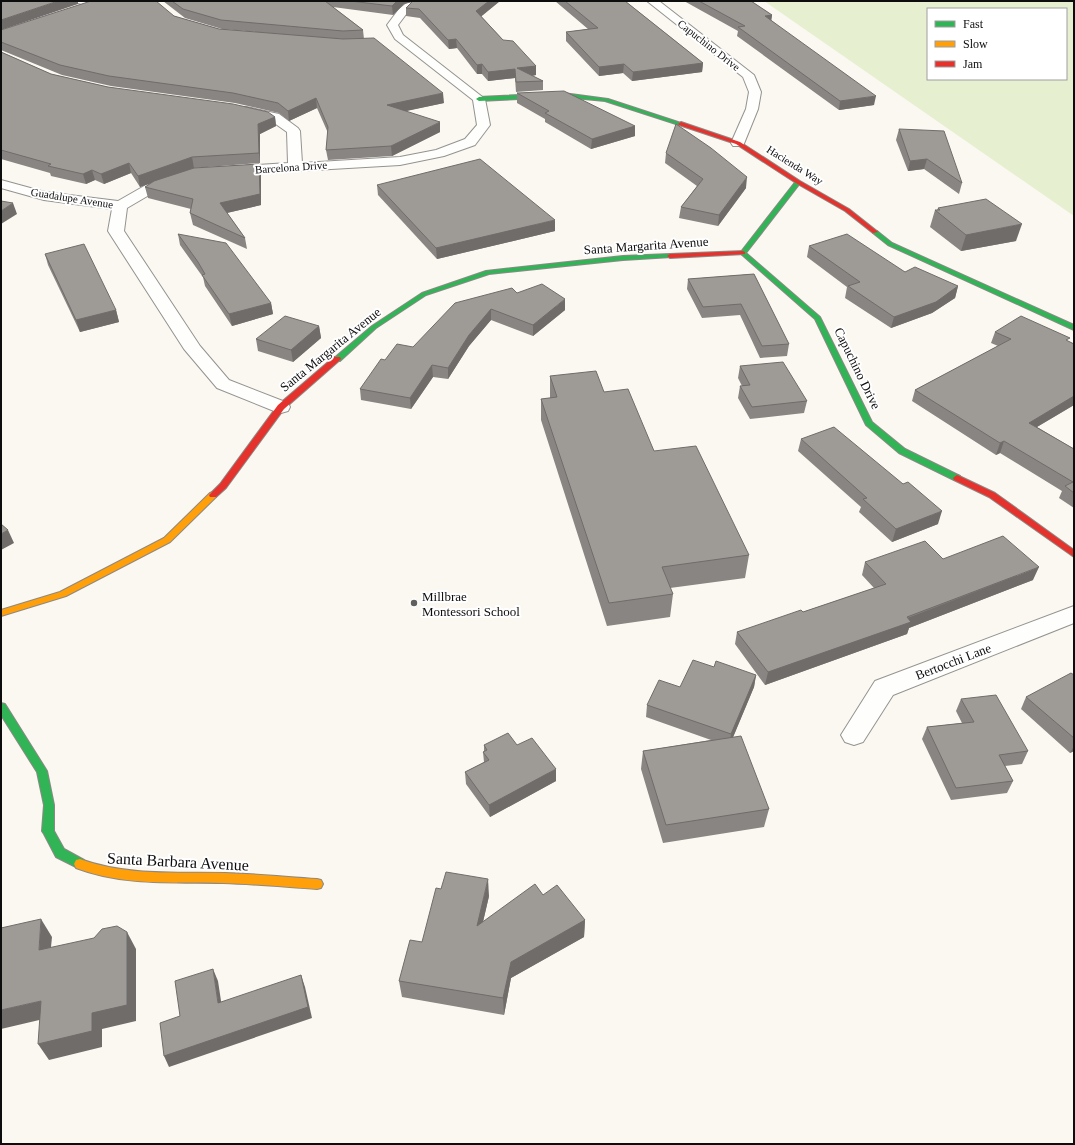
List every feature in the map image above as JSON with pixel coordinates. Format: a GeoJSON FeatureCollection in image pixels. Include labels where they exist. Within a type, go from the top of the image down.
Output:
{"type":"FeatureCollection","features":[{"type":"Feature","properties":{"kind":"street"},"geometry":{"type":"LineString","coordinates":[[416,1],[403,11],[392,25],[393,38],[479,99]]}},
{"type":"Feature","properties":{"kind":"street","name":"Capuchino Drive"},"geometry":{"type":"LineString","coordinates":[[652,1],[748,75],[755,92],[752,110],[738,142]]}},
{"type":"Feature","properties":{"kind":"street"},"geometry":{"type":"LineString","coordinates":[[85,5],[129,4]]}},
{"type":"Feature","properties":{"kind":"street","name":"Hacienda Way"},"geometry":{"type":"LineString","coordinates":[[479,99],[563,95],[606,100],[738,142],[798,182],[847,210],[890,244],[1074,328]]}},
{"type":"Feature","properties":{"kind":"street","name":"Barcelona Drive"},"geometry":{"type":"LineString","coordinates":[[217,172],[400,160],[439,154],[470,142],[484,125],[479,99]]}},
{"type":"Feature","properties":{"kind":"street"},"geometry":{"type":"LineString","coordinates":[[234,108],[274,117],[293,131],[295,166]]}},
{"type":"Feature","properties":{"kind":"street"},"geometry":{"type":"LineString","coordinates":[[187,176],[151,188],[120,206],[116,230],[193,349],[223,384],[281,406]]}},
{"type":"Feature","properties":{"kind":"street"},"geometry":{"type":"LineString","coordinates":[[743,253],[798,182]]}},
{"type":"Feature","properties":{"kind":"street","name":"Guadalupe Avenue"},"geometry":{"type":"LineString","coordinates":[[1,184],[44,196],[120,206]]}},
{"type":"Feature","properties":{"kind":"street","name":"Capuchino Drive"},"geometry":{"type":"LineString","coordinates":[[743,253],[818,318],[869,423],[902,451],[992,495],[1074,554]]}},
{"type":"Feature","properties":{"kind":"street","name":"Santa Margarita Avenue"},"geometry":{"type":"LineString","coordinates":[[1,613],[63,594],[167,540],[223,486],[281,406],[374,327],[424,294],[488,272],[623,258],[743,253]]}},
{"type":"Feature","properties":{"kind":"street","name":"Bertocchi Lane"},"geometry":{"type":"LineString","coordinates":[[854,735],[884,688],[1074,614]]}},
{"type":"Feature","properties":{"kind":"street","name":"Santa Barbara Avenue"},"geometry":{"type":"LineString","coordinates":[[1,707],[42,771],[49,805],[48,831],[60,853],[91,870],[139,876],[246,879],[317,884]]}},
{"type":"Feature","properties":{"kind":"green space"},"geometry":{"type":"Polygon","coordinates":[[[764,1],[1074,1],[1074,216],[764,1]]]}},
{"type":"Feature","properties":{"kind":"building"},"geometry":{"type":"Polygon","coordinates":[[[1,1],[58,1],[1,20],[1,1]]]}},
{"type":"Feature","properties":{"kind":"building"},"geometry":{"type":"Polygon","coordinates":[[[91,1],[156,1],[174,16],[219,29],[343,39],[374,38],[443,93],[387,105],[440,122],[391,146],[326,150],[328,127],[316,98],[288,111],[278,103],[233,93],[109,76],[60,65],[1,42],[1,30],[91,1]]]}},
{"type":"Feature","properties":{"kind":"building"},"geometry":{"type":"Polygon","coordinates":[[[172,1],[325,1],[363,30],[343,31],[221,20],[183,9],[172,1]]]}},
{"type":"Feature","properties":{"kind":"building"},"geometry":{"type":"Polygon","coordinates":[[[350,1],[397,1],[392,6],[350,1]]]}},
{"type":"Feature","properties":{"kind":"building"},"geometry":{"type":"Polygon","coordinates":[[[413,1],[489,1],[476,11],[503,40],[513,41],[536,66],[517,68],[543,81],[516,82],[515,69],[488,72],[482,64],[477,65],[456,39],[448,40],[419,9],[406,8],[413,1]]]}},
{"type":"Feature","properties":{"kind":"building"},"geometry":{"type":"Polygon","coordinates":[[[565,1],[625,1],[703,63],[633,72],[624,64],[599,67],[566,32],[598,28],[565,1]]]}},
{"type":"Feature","properties":{"kind":"building"},"geometry":{"type":"Polygon","coordinates":[[[699,1],[751,1],[772,15],[765,16],[876,96],[840,101],[738,27],[745,26],[699,1]]]}},
{"type":"Feature","properties":{"kind":"building"},"geometry":{"type":"Polygon","coordinates":[[[1,52],[51,74],[108,87],[233,104],[268,112],[275,117],[258,124],[259,153],[192,157],[138,176],[129,163],[101,174],[92,170],[83,174],[48,166],[51,164],[1,150],[1,52]]]}},
{"type":"Feature","properties":{"kind":"building"},"geometry":{"type":"Polygon","coordinates":[[[564,91],[635,126],[592,139],[545,113],[549,111],[517,93],[564,91]]]}},
{"type":"Feature","properties":{"kind":"building"},"geometry":{"type":"Polygon","coordinates":[[[676,124],[711,148],[747,177],[719,215],[681,207],[703,179],[666,153],[676,124]]]}},
{"type":"Feature","properties":{"kind":"building"},"geometry":{"type":"Polygon","coordinates":[[[899,129],[944,131],[962,183],[927,159],[910,161],[899,129]]]}},
{"type":"Feature","properties":{"kind":"building"},"geometry":{"type":"Polygon","coordinates":[[[480,159],[555,220],[436,248],[377,185],[480,159]]]}},
{"type":"Feature","properties":{"kind":"building"},"geometry":{"type":"Polygon","coordinates":[[[259,164],[260,194],[220,203],[245,238],[190,213],[193,199],[145,187],[154,181],[194,168],[259,164]]]}},
{"type":"Feature","properties":{"kind":"building"},"geometry":{"type":"Polygon","coordinates":[[[986,199],[1022,224],[966,235],[935,210],[940,210],[938,208],[986,199]]]}},
{"type":"Feature","properties":{"kind":"building"},"geometry":{"type":"Polygon","coordinates":[[[1,201],[13,203],[1,211],[1,201]]]}},
{"type":"Feature","properties":{"kind":"building"},"geometry":{"type":"Polygon","coordinates":[[[178,234],[226,243],[271,303],[229,314],[202,275],[205,274],[198,262],[178,234]]]}},
{"type":"Feature","properties":{"kind":"building"},"geometry":{"type":"Polygon","coordinates":[[[847,234],[905,272],[915,267],[958,286],[936,302],[894,317],[848,286],[860,282],[809,246],[847,234]]]}},
{"type":"Feature","properties":{"kind":"building"},"geometry":{"type":"Polygon","coordinates":[[[84,244],[116,310],[76,320],[45,254],[84,244]]]}},
{"type":"Feature","properties":{"kind":"building"},"geometry":{"type":"Polygon","coordinates":[[[754,274],[789,344],[762,346],[741,304],[703,307],[688,279],[754,274]]]}},
{"type":"Feature","properties":{"kind":"building"},"geometry":{"type":"Polygon","coordinates":[[[542,284],[565,299],[533,325],[491,309],[469,335],[448,368],[432,365],[410,398],[360,389],[381,359],[385,360],[397,344],[413,347],[455,303],[512,288],[517,293],[542,284]]]}},
{"type":"Feature","properties":{"kind":"building"},"geometry":{"type":"Polygon","coordinates":[[[285,316],[319,326],[291,350],[256,339],[285,316]]]}},
{"type":"Feature","properties":{"kind":"building"},"geometry":{"type":"Polygon","coordinates":[[[1021,316],[1070,338],[1066,340],[1074,344],[1074,396],[1029,423],[1074,449],[1074,493],[1065,486],[1073,482],[1004,441],[1000,443],[915,390],[1011,339],[995,332],[1021,316]]]}},
{"type":"Feature","properties":{"kind":"building"},"geometry":{"type":"Polygon","coordinates":[[[783,362],[807,401],[752,407],[740,386],[750,385],[740,366],[783,362]]]}},
{"type":"Feature","properties":{"kind":"building"},"geometry":{"type":"Polygon","coordinates":[[[596,371],[604,392],[628,389],[654,451],[696,446],[749,555],[662,567],[673,594],[609,603],[541,399],[557,397],[550,376],[596,371]]]}},
{"type":"Feature","properties":{"kind":"building"},"geometry":{"type":"Polygon","coordinates":[[[834,427],[903,484],[908,482],[942,511],[896,529],[863,499],[867,498],[801,439],[834,427]]]}},
{"type":"Feature","properties":{"kind":"building"},"geometry":{"type":"Polygon","coordinates":[[[1,524],[8,530],[1,534],[1,524]]]}},
{"type":"Feature","properties":{"kind":"building"},"geometry":{"type":"Polygon","coordinates":[[[1003,536],[1039,567],[907,617],[911,622],[768,672],[737,632],[801,610],[803,612],[886,584],[865,562],[925,541],[943,559],[1003,536]]]}},
{"type":"Feature","properties":{"kind":"building"},"geometry":{"type":"Polygon","coordinates":[[[693,660],[714,667],[716,661],[756,675],[731,734],[647,705],[659,680],[680,687],[693,660]]]}},
{"type":"Feature","properties":{"kind":"building"},"geometry":{"type":"Polygon","coordinates":[[[1071,673],[1074,675],[1074,738],[1026,697],[1071,673]]]}},
{"type":"Feature","properties":{"kind":"building"},"geometry":{"type":"Polygon","coordinates":[[[996,695],[1028,751],[999,755],[1013,781],[956,788],[927,727],[974,722],[961,699],[996,695]]]}},
{"type":"Feature","properties":{"kind":"building"},"geometry":{"type":"Polygon","coordinates":[[[508,733],[517,745],[532,738],[556,769],[489,805],[465,772],[489,760],[483,752],[487,750],[484,745],[508,733]]]}},
{"type":"Feature","properties":{"kind":"building"},"geometry":{"type":"Polygon","coordinates":[[[741,736],[769,809],[666,825],[643,751],[741,736]]]}},
{"type":"Feature","properties":{"kind":"building"},"geometry":{"type":"Polygon","coordinates":[[[446,872],[488,879],[477,926],[535,884],[543,895],[557,885],[585,920],[511,962],[503,998],[399,981],[410,940],[422,942],[436,888],[441,889],[446,872]]]}},
{"type":"Feature","properties":{"kind":"building"},"geometry":{"type":"Polygon","coordinates":[[[41,919],[39,950],[94,938],[102,929],[117,926],[127,932],[127,1005],[92,1013],[92,1031],[38,1044],[41,1001],[1,1010],[1,928],[41,919]]]}},
{"type":"Feature","properties":{"kind":"building"},"geometry":{"type":"Polygon","coordinates":[[[213,969],[218,1003],[301,975],[308,1007],[164,1056],[160,1023],[180,1016],[175,981],[213,969]]]}},
{"type":"Feature","properties":{"kind":"traffic: fast"},"geometry":{"type":"LineString","coordinates":[[479,99],[563,95],[606,100],[681,124]]}},
{"type":"Feature","properties":{"kind":"traffic: fast"},"geometry":{"type":"LineString","coordinates":[[798,182],[743,253],[818,318],[869,423],[902,451],[957,478]]}},
{"type":"Feature","properties":{"kind":"traffic: fast"},"geometry":{"type":"LineString","coordinates":[[875,232],[890,244],[1074,328]]}},
{"type":"Feature","properties":{"kind":"traffic: fast"},"geometry":{"type":"LineString","coordinates":[[337,359],[374,327],[424,294],[488,272],[623,258],[670,256]]}},
{"type":"Feature","properties":{"kind":"traffic: fast"},"geometry":{"type":"LineString","coordinates":[[1,707],[42,771],[49,805],[48,831],[60,853],[80,864]]}},
{"type":"Feature","properties":{"kind":"traffic: slow"},"geometry":{"type":"LineString","coordinates":[[1,613],[63,594],[167,540],[213,495]]}},
{"type":"Feature","properties":{"kind":"traffic: slow"},"geometry":{"type":"LineString","coordinates":[[80,864],[110,873],[129,876],[171,878],[237,878],[317,884]]}},
{"type":"Feature","properties":{"kind":"traffic: jam"},"geometry":{"type":"LineString","coordinates":[[681,124],[738,143],[798,182],[847,210],[875,232]]}},
{"type":"Feature","properties":{"kind":"traffic: jam"},"geometry":{"type":"LineString","coordinates":[[670,256],[743,253]]}},
{"type":"Feature","properties":{"kind":"traffic: jam"},"geometry":{"type":"LineString","coordinates":[[213,495],[223,486],[281,407],[337,359]]}},
{"type":"Feature","properties":{"kind":"traffic: jam"},"geometry":{"type":"LineString","coordinates":[[957,478],[992,495],[1074,554]]}},
{"type":"Feature","properties":{"kind":"place","name":"Millbrae Montessori School"},"geometry":{"type":"Point","coordinates":[414,603]}}]}
